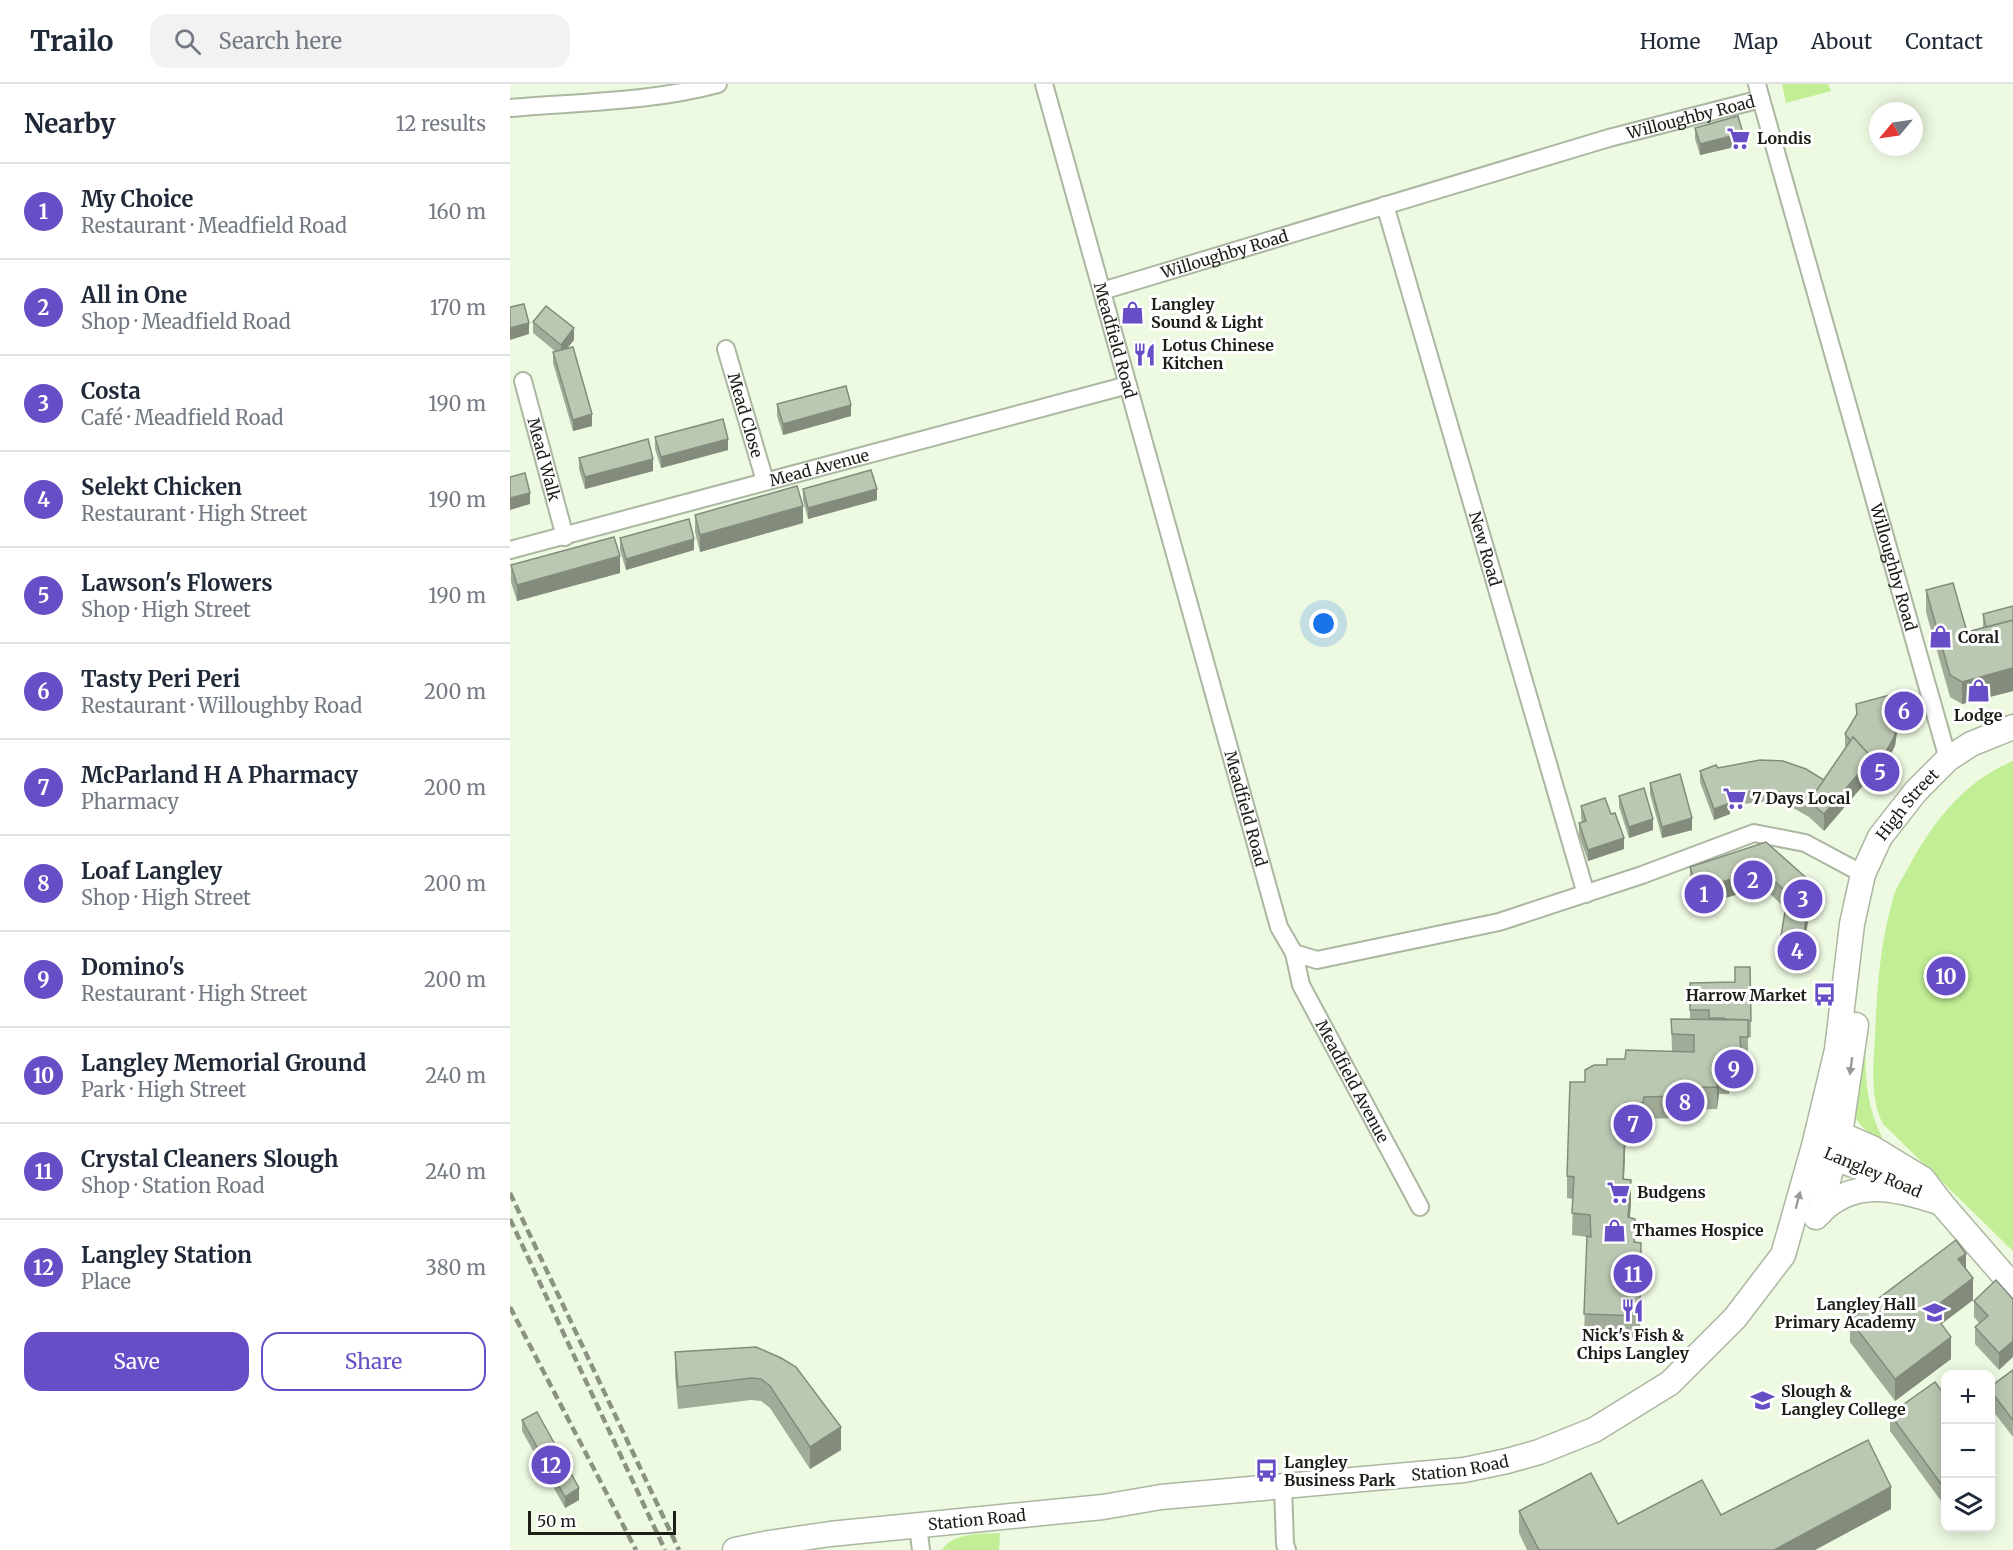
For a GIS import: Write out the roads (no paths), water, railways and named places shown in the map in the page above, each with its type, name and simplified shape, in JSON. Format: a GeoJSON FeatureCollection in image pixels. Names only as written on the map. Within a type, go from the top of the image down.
{"type":"FeatureCollection","features":[{"type":"Feature","properties":{"kind":"main road","name":"High Street"},"geometry":{"type":"LineString","coordinates":[[1824,1152],[1852,924],[1863,874],[1880,837],[1916,791],[1948,759],[1971,744],[2013,727]]}},
{"type":"Feature","properties":{"kind":"main road","name":"High Street"},"geometry":{"type":"LineString","coordinates":[[1824,1152],[1840,1134],[1856,1026],[1852,924]]}},
{"type":"Feature","properties":{"kind":"main road","name":"Langley Road"},"geometry":{"type":"LineString","coordinates":[[1840,1134],[1872,1148],[1923,1179],[2013,1286]]}},
{"type":"Feature","properties":{"kind":"main road","name":"Langley Road"},"geometry":{"type":"LineString","coordinates":[[1824,1152],[1917,1187],[1941,1203]]}},
{"type":"Feature","properties":{"kind":"main road"},"geometry":{"type":"LineString","coordinates":[[1820,1213],[1824,1152]]}},
{"type":"Feature","properties":{"kind":"main road","name":"Station Road"},"geometry":{"type":"LineString","coordinates":[[735,1550],[820,1535],[1102,1507],[1161,1497],[1464,1470],[1539,1452],[1594,1430],[1670,1383],[1735,1318],[1783,1255],[1824,1152]]}},
{"type":"Feature","properties":{"kind":"main road"},"geometry":{"type":"LineString","coordinates":[[1783,1255],[1820,1213],[1854,1191],[1887,1189],[1908,1192],[1941,1203]]}},
{"type":"Feature","properties":{"kind":"street"},"geometry":{"type":"LineString","coordinates":[[510,108],[647,97],[693,91],[718,84]]}},
{"type":"Feature","properties":{"kind":"street","name":"Meadfield Road"},"geometry":{"type":"LineString","coordinates":[[1044,84],[1279,927],[1294,953]]}},
{"type":"Feature","properties":{"kind":"street","name":"Willoughby Road"},"geometry":{"type":"LineString","coordinates":[[1102,291],[1759,92],[1948,759]]}},
{"type":"Feature","properties":{"kind":"street","name":"New Road"},"geometry":{"type":"LineString","coordinates":[[1385,205],[1586,894]]}},
{"type":"Feature","properties":{"kind":"street","name":"Mead Close"},"geometry":{"type":"LineString","coordinates":[[726,350],[765,481]]}},
{"type":"Feature","properties":{"kind":"street","name":"Mead Walk"},"geometry":{"type":"LineString","coordinates":[[523,381],[565,537]]}},
{"type":"Feature","properties":{"kind":"street","name":"Mead Avenue"},"geometry":{"type":"LineString","coordinates":[[510,550],[1128,385]]}},
{"type":"Feature","properties":{"kind":"street"},"geometry":{"type":"LineString","coordinates":[[1294,953],[1317,960],[1499,921],[1586,894],[1754,833],[1805,843],[1863,874]]}},
{"type":"Feature","properties":{"kind":"street","name":"Meadfield Avenue"},"geometry":{"type":"LineString","coordinates":[[1294,953],[1301,985],[1420,1208]]}},
{"type":"Feature","properties":{"kind":"street"},"geometry":{"type":"LineString","coordinates":[[1283,1487],[1287,1550]]}},
{"type":"Feature","properties":{"kind":"street"},"geometry":{"type":"LineString","coordinates":[[918,1526],[921,1550]]}},
{"type":"Feature","properties":{"kind":"railway"},"geometry":{"type":"LineString","coordinates":[[510,1193],[679,1550]]}},
{"type":"Feature","properties":{"kind":"railway"},"geometry":{"type":"LineString","coordinates":[[510,1219],[665,1550]]}},
{"type":"Feature","properties":{"kind":"railway"},"geometry":{"type":"LineString","coordinates":[[510,1307],[636,1550]]}},
{"type":"Feature","properties":{"kind":"place","name":"Londis"},"geometry":{"type":"Point","coordinates":[1739,138]}},
{"type":"Feature","properties":{"kind":"place","name":"Langley Sound & Light"},"geometry":{"type":"Point","coordinates":[1133,313]}},
{"type":"Feature","properties":{"kind":"place","name":"Lotus Chinese Kitchen"},"geometry":{"type":"Point","coordinates":[1144,354]}},
{"type":"Feature","properties":{"kind":"place","name":"Coral"},"geometry":{"type":"Point","coordinates":[1940,637]}},
{"type":"Feature","properties":{"kind":"place","name":"Lodge"},"geometry":{"type":"Point","coordinates":[1978,690]}},
{"type":"Feature","properties":{"kind":"place","name":"Tasty Peri Peri"},"geometry":{"type":"Point","coordinates":[1904,711]}},
{"type":"Feature","properties":{"kind":"place","name":"Lawson's Flowers"},"geometry":{"type":"Point","coordinates":[1880,772]}},
{"type":"Feature","properties":{"kind":"place","name":"7 Days Local"},"geometry":{"type":"Point","coordinates":[1734,798]}},
{"type":"Feature","properties":{"kind":"place","name":"All in One"},"geometry":{"type":"Point","coordinates":[1753,880]}},
{"type":"Feature","properties":{"kind":"place","name":"My Choice"},"geometry":{"type":"Point","coordinates":[1704,894]}},
{"type":"Feature","properties":{"kind":"place","name":"Costa"},"geometry":{"type":"Point","coordinates":[1803,899]}},
{"type":"Feature","properties":{"kind":"place","name":"Selekt Chicken"},"geometry":{"type":"Point","coordinates":[1797,951]}},
{"type":"Feature","properties":{"kind":"place","name":"Langley Memorial Ground"},"geometry":{"type":"Point","coordinates":[1946,976]}},
{"type":"Feature","properties":{"kind":"place","name":"Harrow Market"},"geometry":{"type":"Point","coordinates":[1825,995]}},
{"type":"Feature","properties":{"kind":"place","name":"Domino's"},"geometry":{"type":"Point","coordinates":[1734,1069]}},
{"type":"Feature","properties":{"kind":"place","name":"Loaf Langley"},"geometry":{"type":"Point","coordinates":[1685,1102]}},
{"type":"Feature","properties":{"kind":"place","name":"McParland H A Pharmacy"},"geometry":{"type":"Point","coordinates":[1633,1124]}},
{"type":"Feature","properties":{"kind":"place","name":"Budgens"},"geometry":{"type":"Point","coordinates":[1619,1192]}},
{"type":"Feature","properties":{"kind":"place","name":"Thames Hospice"},"geometry":{"type":"Point","coordinates":[1615,1230]}},
{"type":"Feature","properties":{"kind":"place","name":"Crystal Cleaners Slough"},"geometry":{"type":"Point","coordinates":[1633,1274]}},
{"type":"Feature","properties":{"kind":"place","name":"Nick's Fish & Chips Langley"},"geometry":{"type":"Point","coordinates":[1633,1310]}},
{"type":"Feature","properties":{"kind":"place","name":"Langley Hall Primary Academy"},"geometry":{"type":"Point","coordinates":[1934,1313]}},
{"type":"Feature","properties":{"kind":"place","name":"Slough & Langley College"},"geometry":{"type":"Point","coordinates":[1763,1400]}},
{"type":"Feature","properties":{"kind":"place","name":"Langley Station"},"geometry":{"type":"Point","coordinates":[551,1465]}},
{"type":"Feature","properties":{"kind":"place","name":"Langley Business Park"},"geometry":{"type":"Point","coordinates":[1266,1471]}}]}
